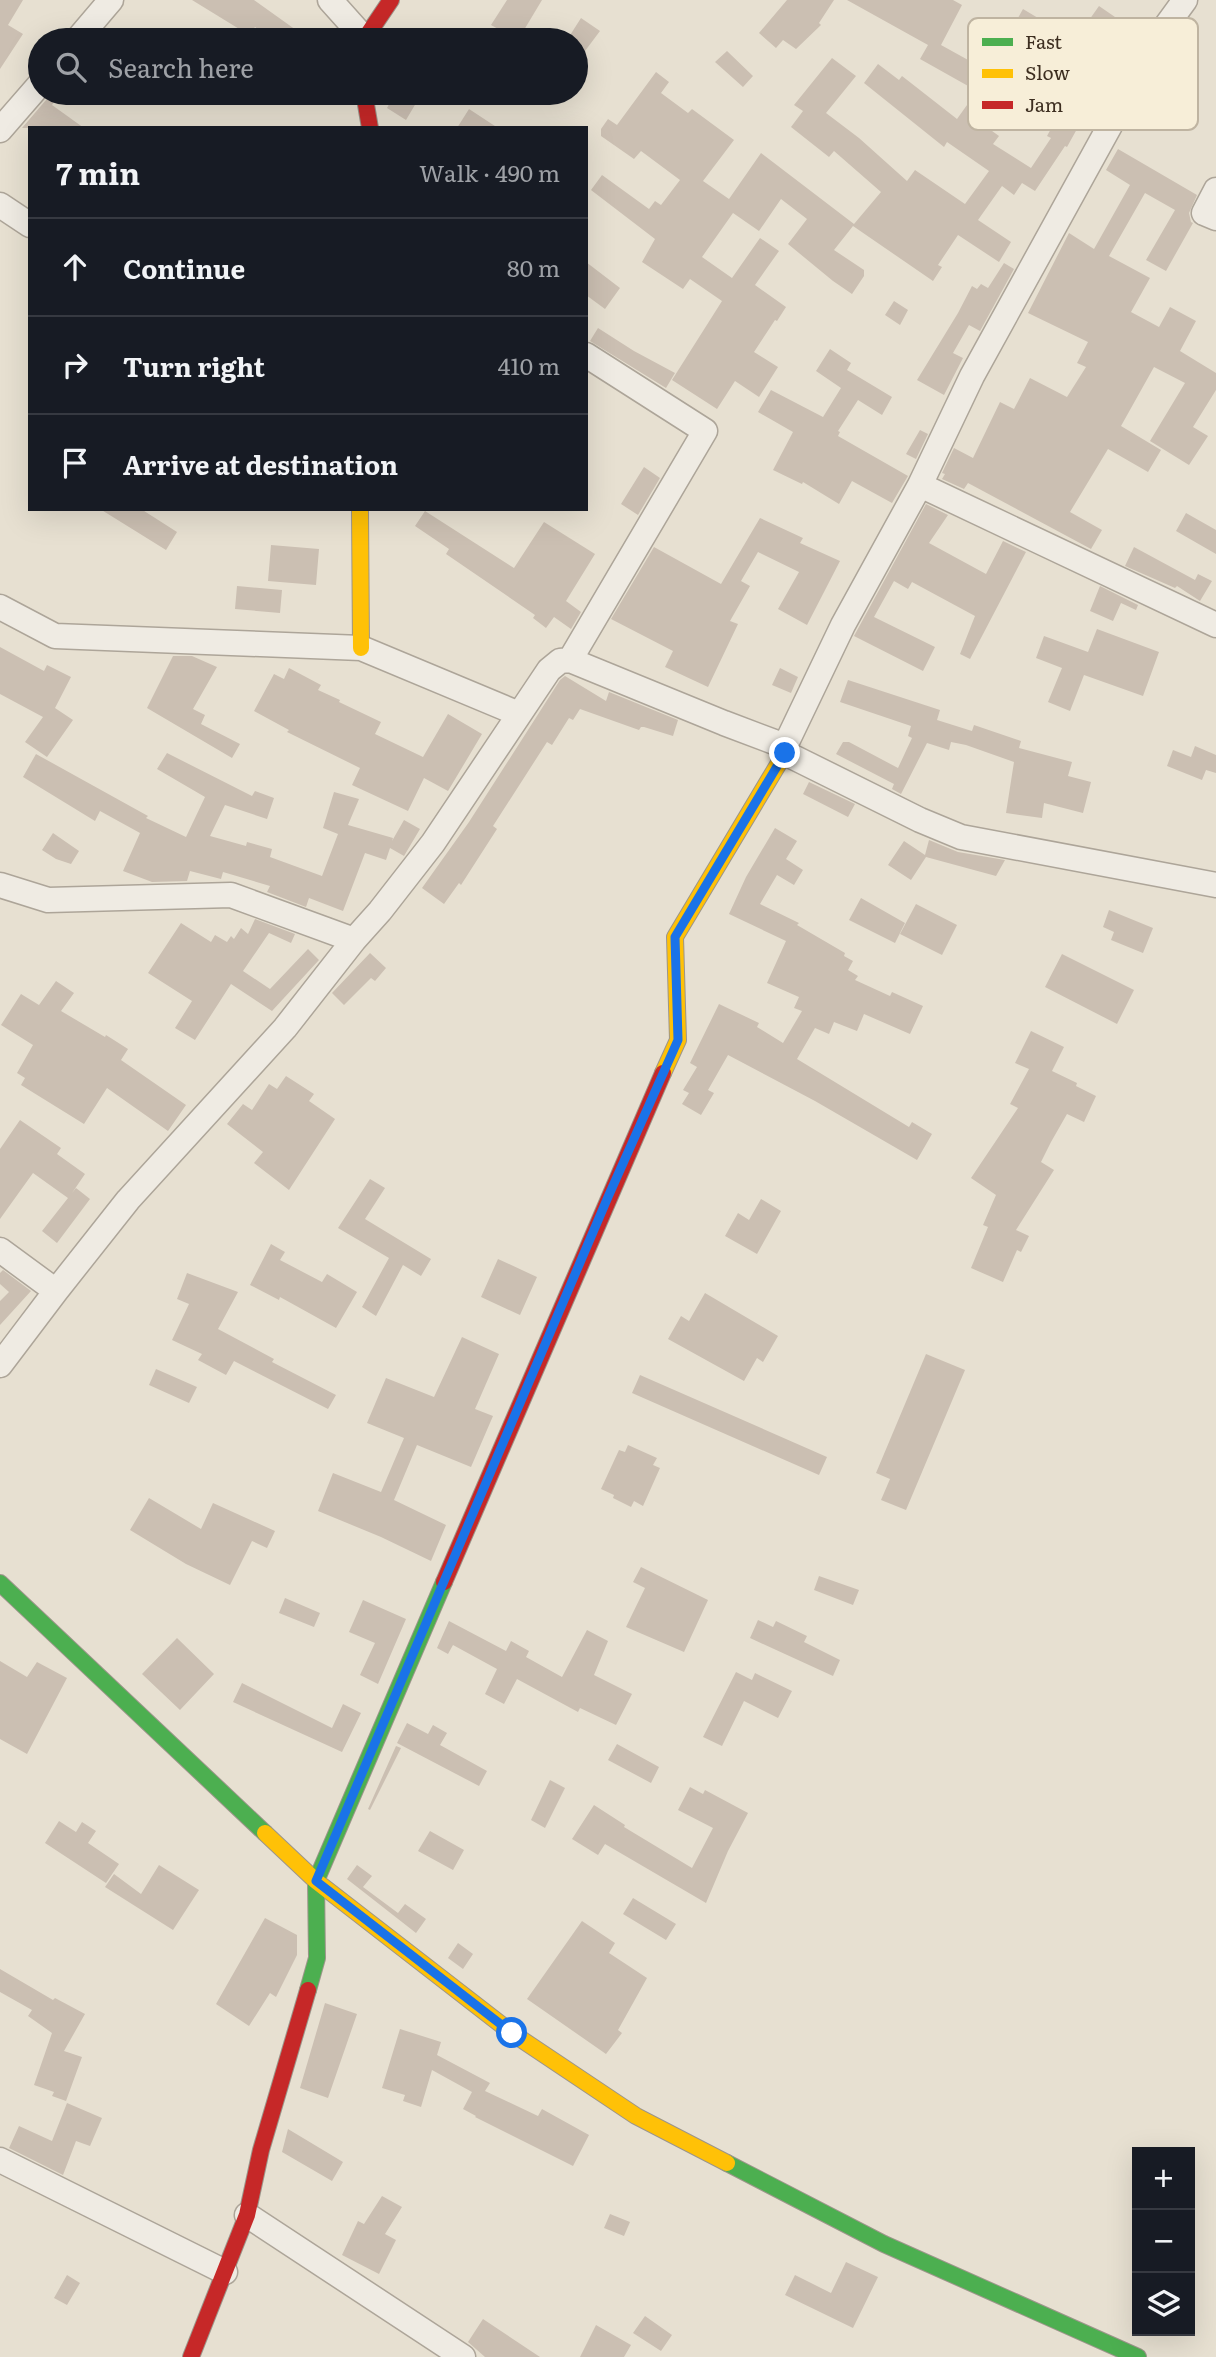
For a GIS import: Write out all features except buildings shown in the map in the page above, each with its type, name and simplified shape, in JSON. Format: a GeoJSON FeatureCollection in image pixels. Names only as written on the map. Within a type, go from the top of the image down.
{"type":"FeatureCollection","features":[{"type":"Feature","properties":{"kind":"street"},"geometry":{"type":"LineString","coordinates":[[87,28],[111,0]]}},
{"type":"Feature","properties":{"kind":"street"},"geometry":{"type":"LineString","coordinates":[[330,0],[354,28]]}},
{"type":"Feature","properties":{"kind":"street"},"geometry":{"type":"LineString","coordinates":[[372,28],[391,0]]}},
{"type":"Feature","properties":{"kind":"street"},"geometry":{"type":"LineString","coordinates":[[1172,18],[1185,0]]}},
{"type":"Feature","properties":{"kind":"street"},"geometry":{"type":"LineString","coordinates":[[0,130],[28,98]]}},
{"type":"Feature","properties":{"kind":"street"},"geometry":{"type":"LineString","coordinates":[[366,105],[370,126]]}},
{"type":"Feature","properties":{"kind":"street"},"geometry":{"type":"LineString","coordinates":[[191,2357],[247,2215],[261,2150],[317,1958],[316,1881],[608,1197],[678,1040],[675,937],[785,749],[843,625],[920,485],[972,376],[1106,130]]}},
{"type":"Feature","properties":{"kind":"street"},"geometry":{"type":"LineString","coordinates":[[1216,190],[1204,213],[1216,218]]}},
{"type":"Feature","properties":{"kind":"street"},"geometry":{"type":"LineString","coordinates":[[0,205],[28,224]]}},
{"type":"Feature","properties":{"kind":"street"},"geometry":{"type":"LineString","coordinates":[[570,660],[705,431],[588,356]]}},
{"type":"Feature","properties":{"kind":"street"},"geometry":{"type":"LineString","coordinates":[[920,485],[1216,625]]}},
{"type":"Feature","properties":{"kind":"street"},"geometry":{"type":"LineString","coordinates":[[360,511],[361,648]]}},
{"type":"Feature","properties":{"kind":"street"},"geometry":{"type":"LineString","coordinates":[[0,607],[54,636],[361,648],[519,714]]}},
{"type":"Feature","properties":{"kind":"street"},"geometry":{"type":"LineString","coordinates":[[0,1365],[128,1200],[285,1028],[380,911],[433,843],[519,714],[550,670],[560,661],[570,660],[785,749],[920,820],[961,837],[1216,886]]}},
{"type":"Feature","properties":{"kind":"street"},"geometry":{"type":"LineString","coordinates":[[0,885],[48,900],[230,895],[354,940]]}},
{"type":"Feature","properties":{"kind":"street"},"geometry":{"type":"LineString","coordinates":[[0,1250],[55,1291]]}},
{"type":"Feature","properties":{"kind":"street"},"geometry":{"type":"LineString","coordinates":[[0,1583],[316,1881],[512,2033],[636,2116],[884,2244],[1138,2357]]}},
{"type":"Feature","properties":{"kind":"street"},"geometry":{"type":"LineString","coordinates":[[0,2160],[225,2272]]}},
{"type":"Feature","properties":{"kind":"street"},"geometry":{"type":"LineString","coordinates":[[247,2215],[463,2357]]}},
{"type":"Feature","properties":{"kind":"traffic: fast"},"geometry":{"type":"LineString","coordinates":[[308,1990],[317,1958],[316,1881],[444,1582]]}},
{"type":"Feature","properties":{"kind":"traffic: fast"},"geometry":{"type":"LineString","coordinates":[[0,1583],[265,1833]]}},
{"type":"Feature","properties":{"kind":"traffic: fast"},"geometry":{"type":"LineString","coordinates":[[727,2163],[884,2244],[1138,2357]]}},
{"type":"Feature","properties":{"kind":"traffic: slow"},"geometry":{"type":"LineString","coordinates":[[360,511],[361,648]]}},
{"type":"Feature","properties":{"kind":"traffic: slow"},"geometry":{"type":"LineString","coordinates":[[663,1073],[678,1040],[675,937],[785,753]]}},
{"type":"Feature","properties":{"kind":"traffic: slow"},"geometry":{"type":"LineString","coordinates":[[265,1833],[316,1881],[512,2033],[636,2116],[727,2163]]}},
{"type":"Feature","properties":{"kind":"traffic: jam"},"geometry":{"type":"LineString","coordinates":[[372,28],[391,0]]}},
{"type":"Feature","properties":{"kind":"traffic: jam"},"geometry":{"type":"LineString","coordinates":[[366,105],[370,126]]}},
{"type":"Feature","properties":{"kind":"traffic: jam"},"geometry":{"type":"LineString","coordinates":[[444,1582],[663,1073]]}},
{"type":"Feature","properties":{"kind":"traffic: jam"},"geometry":{"type":"LineString","coordinates":[[191,2357],[247,2215],[261,2150],[308,1990]]}},
{"type":"Feature","properties":{"kind":"route"},"geometry":{"type":"LineString","coordinates":[[512,2033],[316,1881],[608,1197],[678,1040],[675,937],[785,753]]}}]}
